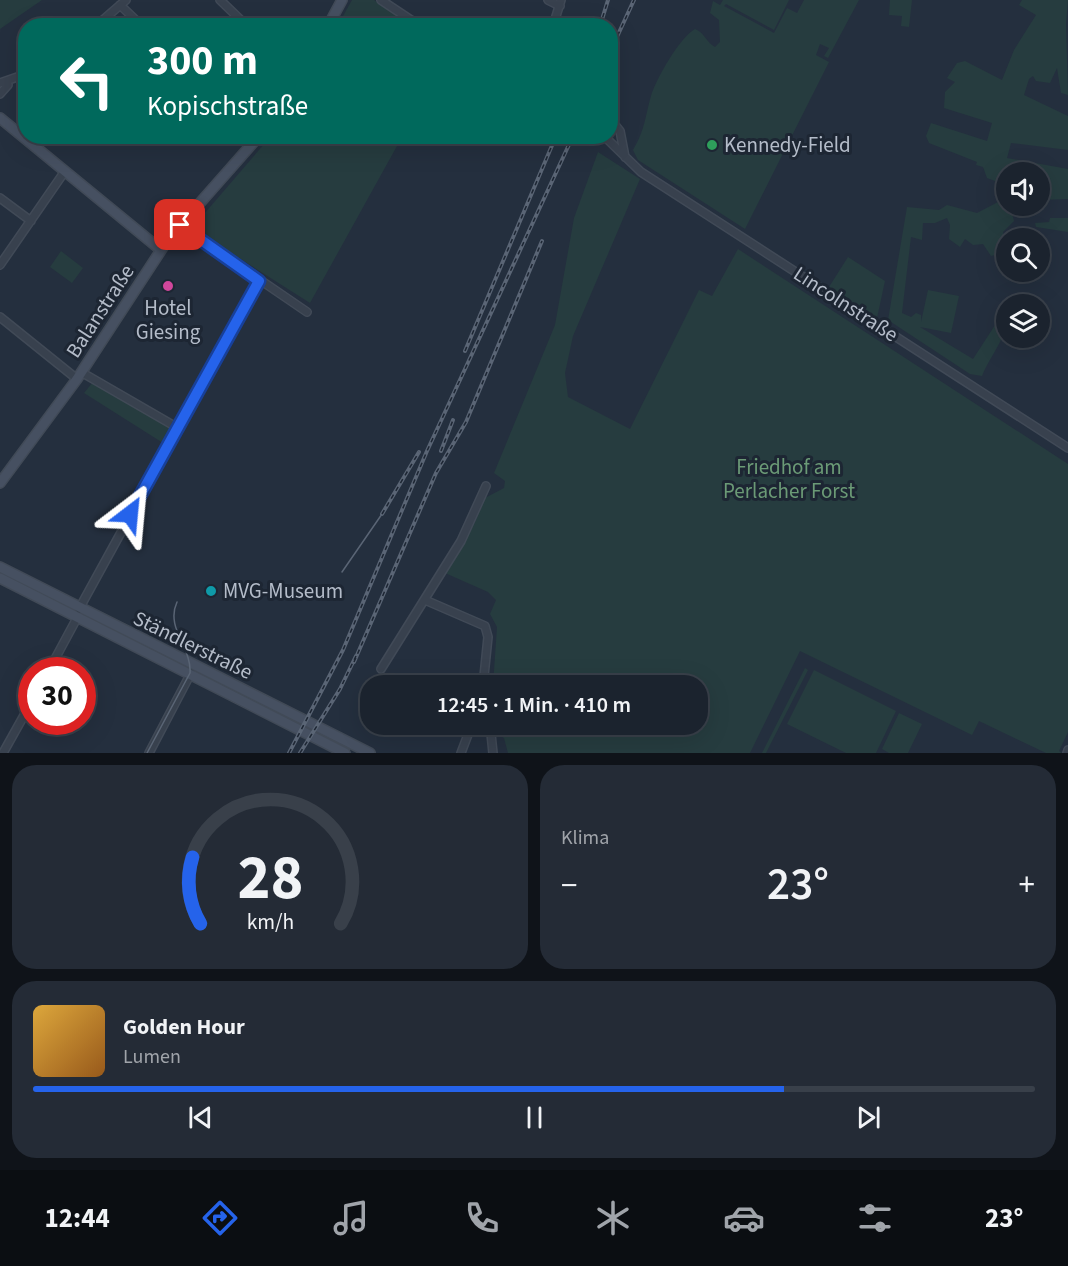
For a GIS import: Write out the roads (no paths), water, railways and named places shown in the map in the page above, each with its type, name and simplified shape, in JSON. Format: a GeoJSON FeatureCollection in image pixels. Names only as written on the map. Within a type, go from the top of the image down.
{"type":"FeatureCollection","features":[{"type":"Feature","properties":{"kind":"main road"},"geometry":{"type":"LineString","coordinates":[[332,18],[342,0]]}},
{"type":"Feature","properties":{"kind":"main road"},"geometry":{"type":"LineString","coordinates":[[0,118],[18,133]]}},
{"type":"Feature","properties":{"kind":"main road"},"geometry":{"type":"LineString","coordinates":[[32,144],[161,250]]}},
{"type":"Feature","properties":{"kind":"main road","name":"Balanstraße"},"geometry":{"type":"LineString","coordinates":[[0,483],[79,375],[161,250],[180,225],[252,144]]}},
{"type":"Feature","properties":{"kind":"main road","name":"Ständlerstraße"},"geometry":{"type":"LineString","coordinates":[[0,567],[78,613]]}},
{"type":"Feature","properties":{"kind":"main road","name":"Ständlerstraße"},"geometry":{"type":"LineString","coordinates":[[0,578],[370,753]]}},
{"type":"Feature","properties":{"kind":"main road","name":"Ständlerstraße"},"geometry":{"type":"LineString","coordinates":[[191,669],[345,753]]}},
{"type":"Feature","properties":{"kind":"street"},"geometry":{"type":"LineString","coordinates":[[221,0],[239,18]]}},
{"type":"Feature","properties":{"kind":"street"},"geometry":{"type":"LineString","coordinates":[[381,0],[408,18]]}},
{"type":"Feature","properties":{"kind":"street"},"geometry":{"type":"LineString","coordinates":[[548,0],[561,3],[556,18]]}},
{"type":"Feature","properties":{"kind":"street"},"geometry":{"type":"LineString","coordinates":[[105,18],[123,3],[135,18]]}},
{"type":"Feature","properties":{"kind":"street"},"geometry":{"type":"LineString","coordinates":[[3,82],[18,77]]}},
{"type":"Feature","properties":{"kind":"street"},"geometry":{"type":"LineString","coordinates":[[0,94],[8,85],[3,82]]}},
{"type":"Feature","properties":{"kind":"street"},"geometry":{"type":"LineString","coordinates":[[618,128],[625,157]]}},
{"type":"Feature","properties":{"kind":"street","name":"Lincolnstraße"},"geometry":{"type":"LineString","coordinates":[[612,144],[641,172],[1067,445]]}},
{"type":"Feature","properties":{"kind":"street"},"geometry":{"type":"LineString","coordinates":[[0,265],[65,171]]}},
{"type":"Feature","properties":{"kind":"street"},"geometry":{"type":"LineString","coordinates":[[0,198],[31,221]]}},
{"type":"Feature","properties":{"kind":"street"},"geometry":{"type":"LineString","coordinates":[[180,225],[307,312]]}},
{"type":"Feature","properties":{"kind":"street"},"geometry":{"type":"LineString","coordinates":[[56,657],[259,281]]}},
{"type":"Feature","properties":{"kind":"street"},"geometry":{"type":"LineString","coordinates":[[0,317],[79,375],[178,428]]}},
{"type":"Feature","properties":{"kind":"street"},"geometry":{"type":"LineString","coordinates":[[381,669],[471,522],[486,486]]}},
{"type":"Feature","properties":{"kind":"street"},"geometry":{"type":"LineString","coordinates":[[425,600],[485,626],[488,637],[485,675]]}},
{"type":"Feature","properties":{"kind":"street"},"geometry":{"type":"LineString","coordinates":[[149,753],[191,669]]}},
{"type":"Feature","properties":{"kind":"street"},"geometry":{"type":"LineString","coordinates":[[3,753],[18,726]]}},
{"type":"Feature","properties":{"kind":"street"},"geometry":{"type":"LineString","coordinates":[[461,753],[468,735]]}},
{"type":"Feature","properties":{"kind":"street"},"geometry":{"type":"LineString","coordinates":[[491,735],[493,753]]}},
{"type":"Feature","properties":{"kind":"tram line"},"geometry":{"type":"LineString","coordinates":[[342,572],[382,514]]}},
{"type":"Feature","properties":{"kind":"tram line"},"geometry":{"type":"LineString","coordinates":[[147,753],[190,673],[190,664],[174,621],[177,602]]}},
{"type":"Feature","properties":{"kind":"railway"},"geometry":{"type":"LineString","coordinates":[[602,18],[608,0]]}},
{"type":"Feature","properties":{"kind":"railway"},"geometry":{"type":"LineString","coordinates":[[618,35],[634,0]]}},
{"type":"Feature","properties":{"kind":"railway"},"geometry":{"type":"LineString","coordinates":[[465,351],[553,144]]}},
{"type":"Feature","properties":{"kind":"railway"},"geometry":{"type":"LineString","coordinates":[[289,753],[343,650],[427,451],[569,144]]}},
{"type":"Feature","properties":{"kind":"railway"},"geometry":{"type":"LineString","coordinates":[[354,662],[436,473],[466,422],[542,241]]}},
{"type":"Feature","properties":{"kind":"railway"},"geometry":{"type":"LineString","coordinates":[[441,451],[453,420]]}},
{"type":"Feature","properties":{"kind":"railway"},"geometry":{"type":"LineString","coordinates":[[382,514],[419,452]]}},
{"type":"Feature","properties":{"kind":"railway"},"geometry":{"type":"LineString","coordinates":[[300,753],[340,689],[356,656]]}},
{"type":"Feature","properties":{"kind":"place","name":"Kennedy-Field"},"geometry":{"type":"Point","coordinates":[712,145]}},
{"type":"Feature","properties":{"kind":"place","name":"Hotel Giesing"},"geometry":{"type":"Point","coordinates":[168,286]}},
{"type":"Feature","properties":{"kind":"place","name":"MVG-Museum"},"geometry":{"type":"Point","coordinates":[211,591]}},
{"type":"Feature","properties":{"kind":"park label","name":"Friedhof am Perlacher Forst"},"geometry":{"type":"Point","coordinates":[789,479]}}]}
